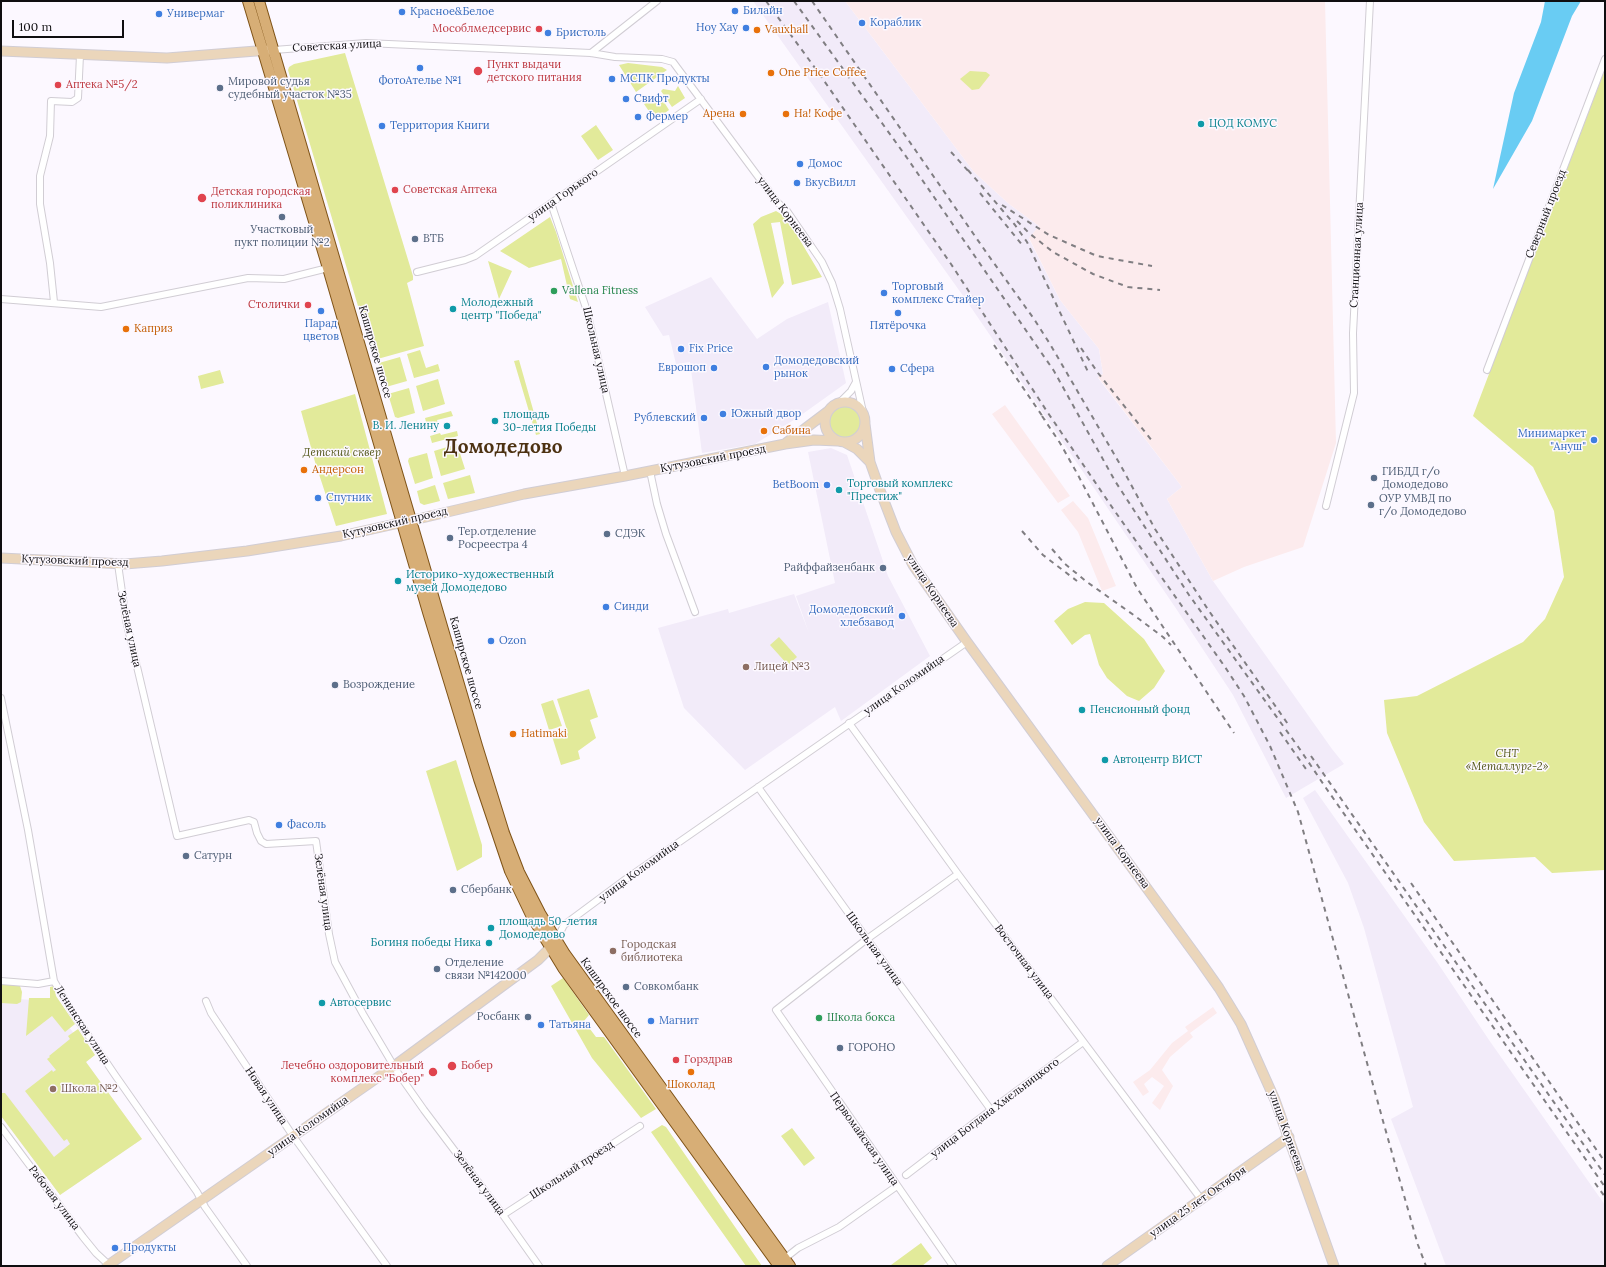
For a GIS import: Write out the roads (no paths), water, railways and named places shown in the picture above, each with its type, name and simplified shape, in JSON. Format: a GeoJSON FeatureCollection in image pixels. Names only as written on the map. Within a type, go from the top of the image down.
{"type":"FeatureCollection","features":[{"type":"Feature","properties":{"kind":"main road","name":"Каширское шоссе"},"geometry":{"type":"LineString","coordinates":[[248,1],[328,268],[504,832],[524,882],[553,944],[784,1264]]}},
{"type":"Feature","properties":{"kind":"main road","name":"Каширское шоссе"},"geometry":{"type":"LineString","coordinates":[[259,1],[407,522]]}},
{"type":"Feature","properties":{"kind":"street"},"geometry":{"type":"LineString","coordinates":[[591,53],[657,1]]}},
{"type":"Feature","properties":{"kind":"street","name":"Станционная улица"},"geometry":{"type":"LineString","coordinates":[[1326,506],[1354,393],[1353,333],[1370,1]]}},
{"type":"Feature","properties":{"kind":"street","name":"Советская улица"},"geometry":{"type":"LineString","coordinates":[[1,51],[167,58],[366,43],[591,53],[616,57],[662,59],[673,62]]}},
{"type":"Feature","properties":{"kind":"street"},"geometry":{"type":"LineString","coordinates":[[54,302],[50,262],[40,204],[40,176],[50,136],[51,102],[72,102],[78,98],[80,55]]}},
{"type":"Feature","properties":{"kind":"street","name":"Северный проезд"},"geometry":{"type":"LineString","coordinates":[[1487,370],[1605,58]]}},
{"type":"Feature","properties":{"kind":"street","name":"улица Корнеева"},"geometry":{"type":"LineString","coordinates":[[673,62],[702,99],[777,202],[784,208],[820,259],[827,272],[840,309],[863,412]]}},
{"type":"Feature","properties":{"kind":"street","name":"улица Горького"},"geometry":{"type":"LineString","coordinates":[[417,272],[475,256],[702,99]]}},
{"type":"Feature","properties":{"kind":"street","name":"Школьная улица"},"geometry":{"type":"LineString","coordinates":[[551,203],[587,311],[625,476]]}},
{"type":"Feature","properties":{"kind":"street"},"geometry":{"type":"LineString","coordinates":[[1,299],[54,302],[101,307],[248,278],[284,278],[328,268]]}},
{"type":"Feature","properties":{"kind":"street"},"geometry":{"type":"LineString","coordinates":[[785,444],[812,425],[835,404],[840,402],[854,388],[856,382]]}},
{"type":"Feature","properties":{"kind":"street"},"geometry":{"type":"LineString","coordinates":[[840,402],[852,402],[863,412],[866,424],[870,462]]}},
{"type":"Feature","properties":{"kind":"street"},"geometry":{"type":"LineString","coordinates":[[827,412],[825,417],[828,434],[857,449],[870,462]]}},
{"type":"Feature","properties":{"kind":"street"},"geometry":{"type":"LineString","coordinates":[[841,441],[852,441],[857,438],[861,434],[866,424]]}},
{"type":"Feature","properties":{"kind":"street","name":"Кутузовский проезд"},"geometry":{"type":"LineString","coordinates":[[1,558],[118,564],[162,561],[247,551],[338,536],[407,522],[524,494],[625,476],[785,444],[814,440],[841,441]]}},
{"type":"Feature","properties":{"kind":"street","name":"улица Корнеева"},"geometry":{"type":"LineString","coordinates":[[870,462],[889,516],[903,548],[920,576],[1220,988],[1241,1024],[1270,1088],[1289,1137],[1334,1266]]}},
{"type":"Feature","properties":{"kind":"street"},"geometry":{"type":"LineString","coordinates":[[650,471],[657,504],[666,534],[695,612]]}},
{"type":"Feature","properties":{"kind":"street","name":"Зелёная улица"},"geometry":{"type":"LineString","coordinates":[[118,564],[126,620],[176,836],[249,820],[254,822],[261,842],[266,844],[316,841],[329,934],[335,962],[363,1014],[394,1066],[424,1110],[503,1215],[539,1266]]}},
{"type":"Feature","properties":{"kind":"street","name":"улица Коломийца"},"geometry":{"type":"LineString","coordinates":[[108,1266],[394,1066],[538,960],[553,944],[564,925],[626,879],[967,642]]}},
{"type":"Feature","properties":{"kind":"street","name":"Ленинская улица"},"geometry":{"type":"LineString","coordinates":[[1,698],[28,830],[54,981],[90,1038],[247,1266]]}},
{"type":"Feature","properties":{"kind":"street","name":"Восточная улица"},"geometry":{"type":"LineString","coordinates":[[849,723],[958,874],[1201,1199]]}},
{"type":"Feature","properties":{"kind":"street","name":"Школьная улица"},"geometry":{"type":"LineString","coordinates":[[758,787],[866,939],[991,1110]]}},
{"type":"Feature","properties":{"kind":"street"},"geometry":{"type":"LineString","coordinates":[[866,939],[958,874]]}},
{"type":"Feature","properties":{"kind":"street","name":"Первомайская улица"},"geometry":{"type":"LineString","coordinates":[[866,939],[776,1010],[953,1266]]}},
{"type":"Feature","properties":{"kind":"street"},"geometry":{"type":"LineString","coordinates":[[1,981],[42,984],[54,981]]}},
{"type":"Feature","properties":{"kind":"street","name":"Новая улица"},"geometry":{"type":"LineString","coordinates":[[206,1000],[211,1013],[293,1136],[387,1266]]}},
{"type":"Feature","properties":{"kind":"street","name":"улица Богдана Хмельницкого"},"geometry":{"type":"LineString","coordinates":[[906,1175],[1083,1042]]}},
{"type":"Feature","properties":{"kind":"street","name":"Школьный проезд"},"geometry":{"type":"LineString","coordinates":[[503,1215],[640,1126]]}},
{"type":"Feature","properties":{"kind":"street","name":"Рабочая улица"},"geometry":{"type":"LineString","coordinates":[[1,1127],[87,1242],[108,1266]]}},
{"type":"Feature","properties":{"kind":"street","name":"улица 25 лет Октября"},"geometry":{"type":"LineString","coordinates":[[1106,1266],[1289,1137]]}},
{"type":"Feature","properties":{"kind":"street"},"geometry":{"type":"LineString","coordinates":[[784,1264],[798,1248],[839,1227],[897,1186]]}},
{"type":"Feature","properties":{"kind":"water"},"geometry":{"type":"Polygon","coordinates":[[[1545,1],[1581,1],[1572,16],[1532,121],[1493,189],[1514,93],[1541,22],[1545,1]]]}},
{"type":"Feature","properties":{"kind":"railway"},"geometry":{"type":"LineString","coordinates":[[766,1],[818,72],[951,264],[1048,413],[1244,696],[1270,746],[1298,812],[1383,1121],[1418,1245],[1426,1266]]}},
{"type":"Feature","properties":{"kind":"railway"},"geometry":{"type":"LineString","coordinates":[[794,1],[905,155],[1054,371],[1115,481],[1189,595],[1299,748],[1605,1187]]}},
{"type":"Feature","properties":{"kind":"railway"},"geometry":{"type":"LineString","coordinates":[[812,1],[1034,319],[1121,466],[1155,529],[1209,611],[1290,727]]}},
{"type":"Feature","properties":{"kind":"railway"},"geometry":{"type":"LineString","coordinates":[[951,152],[971,174]]}},
{"type":"Feature","properties":{"kind":"railway"},"geometry":{"type":"LineString","coordinates":[[968,170],[1015,225],[1027,242],[1089,374]]}},
{"type":"Feature","properties":{"kind":"railway"},"geometry":{"type":"LineString","coordinates":[[980,193],[1023,246]]}},
{"type":"Feature","properties":{"kind":"railway"},"geometry":{"type":"LineString","coordinates":[[1002,205],[1049,235],[1097,256],[1152,266]]}},
{"type":"Feature","properties":{"kind":"railway"},"geometry":{"type":"LineString","coordinates":[[1017,221],[1029,233],[1053,252],[1093,274],[1128,287],[1160,290]]}},
{"type":"Feature","properties":{"kind":"railway"},"geometry":{"type":"LineString","coordinates":[[994,345],[1045,420]]}},
{"type":"Feature","properties":{"kind":"railway"},"geometry":{"type":"LineString","coordinates":[[1081,348],[1098,373],[1153,442]]}},
{"type":"Feature","properties":{"kind":"railway"},"geometry":{"type":"LineString","coordinates":[[1042,416],[1060,443],[1078,475],[1137,588],[1234,733]]}},
{"type":"Feature","properties":{"kind":"railway"},"geometry":{"type":"LineString","coordinates":[[1022,531],[1043,555],[1077,581]]}},
{"type":"Feature","properties":{"kind":"railway"},"geometry":{"type":"LineString","coordinates":[[1052,549],[1065,564],[1087,582],[1135,616],[1163,637],[1171,645]]}},
{"type":"Feature","properties":{"kind":"railway"},"geometry":{"type":"LineString","coordinates":[[1280,732],[1306,769]]}},
{"type":"Feature","properties":{"kind":"railway"},"geometry":{"type":"LineString","coordinates":[[1311,756],[1605,1175]]}},
{"type":"Feature","properties":{"kind":"railway"},"geometry":{"type":"LineString","coordinates":[[1411,883],[1605,1162]]}},
{"type":"Feature","properties":{"kind":"railway"},"geometry":{"type":"LineString","coordinates":[[1595,1183],[1605,1197]]}},
{"type":"Feature","properties":{"kind":"place","name":"Билайн"},"geometry":{"type":"Point","coordinates":[735,11]}},
{"type":"Feature","properties":{"kind":"place","name":"Красное&Белое"},"geometry":{"type":"Point","coordinates":[402,12]}},
{"type":"Feature","properties":{"kind":"place","name":"Универмаг"},"geometry":{"type":"Point","coordinates":[159,14]}},
{"type":"Feature","properties":{"kind":"place","name":"Кораблик"},"geometry":{"type":"Point","coordinates":[862,23]}},
{"type":"Feature","properties":{"kind":"place","name":"Ноу Хау"},"geometry":{"type":"Point","coordinates":[746,28]}},
{"type":"Feature","properties":{"kind":"place","name":"Мособлмедсервис"},"geometry":{"type":"Point","coordinates":[539,29]}},
{"type":"Feature","properties":{"kind":"place","name":"Vauxhall"},"geometry":{"type":"Point","coordinates":[757,30]}},
{"type":"Feature","properties":{"kind":"place","name":"Бристоль"},"geometry":{"type":"Point","coordinates":[548,33]}},
{"type":"Feature","properties":{"kind":"place","name":"ФотоАтелье №1"},"geometry":{"type":"Point","coordinates":[420,68]}},
{"type":"Feature","properties":{"kind":"place","name":"Пункт выдачи детского питания"},"geometry":{"type":"Point","coordinates":[478,71]}},
{"type":"Feature","properties":{"kind":"place","name":"One Price Coffee"},"geometry":{"type":"Point","coordinates":[771,73]}},
{"type":"Feature","properties":{"kind":"place","name":"МСПК Продукты"},"geometry":{"type":"Point","coordinates":[612,79]}},
{"type":"Feature","properties":{"kind":"place","name":"Аптека №5/2"},"geometry":{"type":"Point","coordinates":[58,85]}},
{"type":"Feature","properties":{"kind":"place","name":"Мировой судья судебный участок №35"},"geometry":{"type":"Point","coordinates":[220,88]}},
{"type":"Feature","properties":{"kind":"place","name":"Свифт"},"geometry":{"type":"Point","coordinates":[626,99]}},
{"type":"Feature","properties":{"kind":"place","name":"Арена"},"geometry":{"type":"Point","coordinates":[743,114]}},
{"type":"Feature","properties":{"kind":"place","name":"На! Кофе"},"geometry":{"type":"Point","coordinates":[786,114]}},
{"type":"Feature","properties":{"kind":"place","name":"Фермер"},"geometry":{"type":"Point","coordinates":[638,117]}},
{"type":"Feature","properties":{"kind":"place","name":"ЦОД КОМУС"},"geometry":{"type":"Point","coordinates":[1201,124]}},
{"type":"Feature","properties":{"kind":"place","name":"Территория Книги"},"geometry":{"type":"Point","coordinates":[382,126]}},
{"type":"Feature","properties":{"kind":"place","name":"Домос"},"geometry":{"type":"Point","coordinates":[800,164]}},
{"type":"Feature","properties":{"kind":"place","name":"ВкусВилл"},"geometry":{"type":"Point","coordinates":[797,183]}},
{"type":"Feature","properties":{"kind":"place","name":"Советская Аптека"},"geometry":{"type":"Point","coordinates":[395,190]}},
{"type":"Feature","properties":{"kind":"place","name":"Детская городская поликлиника"},"geometry":{"type":"Point","coordinates":[202,198]}},
{"type":"Feature","properties":{"kind":"place","name":"Участковый пукт полиции №2"},"geometry":{"type":"Point","coordinates":[282,217]}},
{"type":"Feature","properties":{"kind":"place","name":"ВТБ"},"geometry":{"type":"Point","coordinates":[415,239]}},
{"type":"Feature","properties":{"kind":"place","name":"Vallena Fitness"},"geometry":{"type":"Point","coordinates":[554,291]}},
{"type":"Feature","properties":{"kind":"place","name":"Торговый комплекс Стайер"},"geometry":{"type":"Point","coordinates":[884,293]}},
{"type":"Feature","properties":{"kind":"place","name":"Столички"},"geometry":{"type":"Point","coordinates":[308,305]}},
{"type":"Feature","properties":{"kind":"place","name":"Молодежный центр \"Победа\""},"geometry":{"type":"Point","coordinates":[453,309]}},
{"type":"Feature","properties":{"kind":"place","name":"Парад цветов"},"geometry":{"type":"Point","coordinates":[321,311]}},
{"type":"Feature","properties":{"kind":"place","name":"Пятёрочка"},"geometry":{"type":"Point","coordinates":[898,313]}},
{"type":"Feature","properties":{"kind":"place","name":"Каприз"},"geometry":{"type":"Point","coordinates":[126,329]}},
{"type":"Feature","properties":{"kind":"place","name":"Fix Price"},"geometry":{"type":"Point","coordinates":[681,349]}},
{"type":"Feature","properties":{"kind":"place","name":"Домодедовский рынок"},"geometry":{"type":"Point","coordinates":[766,367]}},
{"type":"Feature","properties":{"kind":"place","name":"Еврошоп"},"geometry":{"type":"Point","coordinates":[714,368]}},
{"type":"Feature","properties":{"kind":"place","name":"Сфера"},"geometry":{"type":"Point","coordinates":[892,369]}},
{"type":"Feature","properties":{"kind":"place","name":"Южный двор"},"geometry":{"type":"Point","coordinates":[723,414]}},
{"type":"Feature","properties":{"kind":"place","name":"Рублевский"},"geometry":{"type":"Point","coordinates":[704,418]}},
{"type":"Feature","properties":{"kind":"place","name":"площадь 30-летия Победы"},"geometry":{"type":"Point","coordinates":[495,421]}},
{"type":"Feature","properties":{"kind":"place","name":"В. И. Ленину"},"geometry":{"type":"Point","coordinates":[447,426]}},
{"type":"Feature","properties":{"kind":"place","name":"Сабина"},"geometry":{"type":"Point","coordinates":[764,431]}},
{"type":"Feature","properties":{"kind":"place","name":"Минимаркет \"Ануш\""},"geometry":{"type":"Point","coordinates":[1594,440]}},
{"type":"Feature","properties":{"kind":"place","name":"Андерсон"},"geometry":{"type":"Point","coordinates":[304,470]}},
{"type":"Feature","properties":{"kind":"place","name":"ГИБДД г/о Домодедово"},"geometry":{"type":"Point","coordinates":[1374,478]}},
{"type":"Feature","properties":{"kind":"place","name":"BetBoom"},"geometry":{"type":"Point","coordinates":[827,485]}},
{"type":"Feature","properties":{"kind":"place","name":"Торговый комплекс \"Престиж\""},"geometry":{"type":"Point","coordinates":[839,490]}},
{"type":"Feature","properties":{"kind":"place","name":"Спутник"},"geometry":{"type":"Point","coordinates":[318,498]}},
{"type":"Feature","properties":{"kind":"place","name":"ОУР УМВД по г/о Домодедово"},"geometry":{"type":"Point","coordinates":[1371,505]}},
{"type":"Feature","properties":{"kind":"place","name":"СДЭК"},"geometry":{"type":"Point","coordinates":[607,534]}},
{"type":"Feature","properties":{"kind":"place","name":"Тер.отделение Росреестра 4"},"geometry":{"type":"Point","coordinates":[450,538]}},
{"type":"Feature","properties":{"kind":"place","name":"Райффайзенбанк"},"geometry":{"type":"Point","coordinates":[883,568]}},
{"type":"Feature","properties":{"kind":"place","name":"Историко-художественный музей Домодедово"},"geometry":{"type":"Point","coordinates":[398,581]}},
{"type":"Feature","properties":{"kind":"place","name":"Синди"},"geometry":{"type":"Point","coordinates":[606,607]}},
{"type":"Feature","properties":{"kind":"place","name":"Домодедовский хлебзавод"},"geometry":{"type":"Point","coordinates":[902,616]}},
{"type":"Feature","properties":{"kind":"place","name":"Ozon"},"geometry":{"type":"Point","coordinates":[491,641]}},
{"type":"Feature","properties":{"kind":"place","name":"Лицей №3"},"geometry":{"type":"Point","coordinates":[746,667]}},
{"type":"Feature","properties":{"kind":"place","name":"Возрождение"},"geometry":{"type":"Point","coordinates":[335,685]}},
{"type":"Feature","properties":{"kind":"place","name":"Пенсионный фонд"},"geometry":{"type":"Point","coordinates":[1082,710]}},
{"type":"Feature","properties":{"kind":"place","name":"Hatimaki"},"geometry":{"type":"Point","coordinates":[513,734]}},
{"type":"Feature","properties":{"kind":"place","name":"Автоцентр ВИСТ"},"geometry":{"type":"Point","coordinates":[1105,760]}},
{"type":"Feature","properties":{"kind":"place","name":"Фасоль"},"geometry":{"type":"Point","coordinates":[279,825]}},
{"type":"Feature","properties":{"kind":"place","name":"Сатурн"},"geometry":{"type":"Point","coordinates":[186,856]}},
{"type":"Feature","properties":{"kind":"place","name":"Сбербанк"},"geometry":{"type":"Point","coordinates":[453,890]}},
{"type":"Feature","properties":{"kind":"place","name":"площадь 50-летия Домодедово"},"geometry":{"type":"Point","coordinates":[491,928]}},
{"type":"Feature","properties":{"kind":"place","name":"Богиня победы Ника"},"geometry":{"type":"Point","coordinates":[489,943]}},
{"type":"Feature","properties":{"kind":"place","name":"Городская библиотека"},"geometry":{"type":"Point","coordinates":[613,951]}},
{"type":"Feature","properties":{"kind":"place","name":"Отделение связи №142000"},"geometry":{"type":"Point","coordinates":[437,969]}},
{"type":"Feature","properties":{"kind":"place","name":"Совкомбанк"},"geometry":{"type":"Point","coordinates":[626,987]}},
{"type":"Feature","properties":{"kind":"place","name":"Автосервис"},"geometry":{"type":"Point","coordinates":[322,1003]}},
{"type":"Feature","properties":{"kind":"place","name":"Росбанк"},"geometry":{"type":"Point","coordinates":[528,1017]}},
{"type":"Feature","properties":{"kind":"place","name":"Школа бокса"},"geometry":{"type":"Point","coordinates":[819,1018]}},
{"type":"Feature","properties":{"kind":"place","name":"Магнит"},"geometry":{"type":"Point","coordinates":[651,1021]}},
{"type":"Feature","properties":{"kind":"place","name":"Татьяна"},"geometry":{"type":"Point","coordinates":[541,1025]}},
{"type":"Feature","properties":{"kind":"place","name":"ГОРОНО"},"geometry":{"type":"Point","coordinates":[840,1048]}},
{"type":"Feature","properties":{"kind":"place","name":"Горздрав"},"geometry":{"type":"Point","coordinates":[676,1060]}},
{"type":"Feature","properties":{"kind":"place","name":"Бобер"},"geometry":{"type":"Point","coordinates":[452,1066]}},
{"type":"Feature","properties":{"kind":"place","name":"Лечебно оздоровительный комплекс \"Бобер\""},"geometry":{"type":"Point","coordinates":[433,1072]}},
{"type":"Feature","properties":{"kind":"place","name":"Шоколад"},"geometry":{"type":"Point","coordinates":[691,1072]}},
{"type":"Feature","properties":{"kind":"place","name":"Школа №2"},"geometry":{"type":"Point","coordinates":[53,1089]}},
{"type":"Feature","properties":{"kind":"place","name":"Продукты"},"geometry":{"type":"Point","coordinates":[115,1248]}},
{"type":"Feature","properties":{"kind":"district","name":"Домодедово"},"geometry":{"type":"Point","coordinates":[503,448]}},
{"type":"Feature","properties":{"kind":"park label","name":"Детский сквер"},"geometry":{"type":"Point","coordinates":[342,453]}},
{"type":"Feature","properties":{"kind":"park label","name":"СНТ «Металлург-2»"},"geometry":{"type":"Point","coordinates":[1507,760]}}]}
